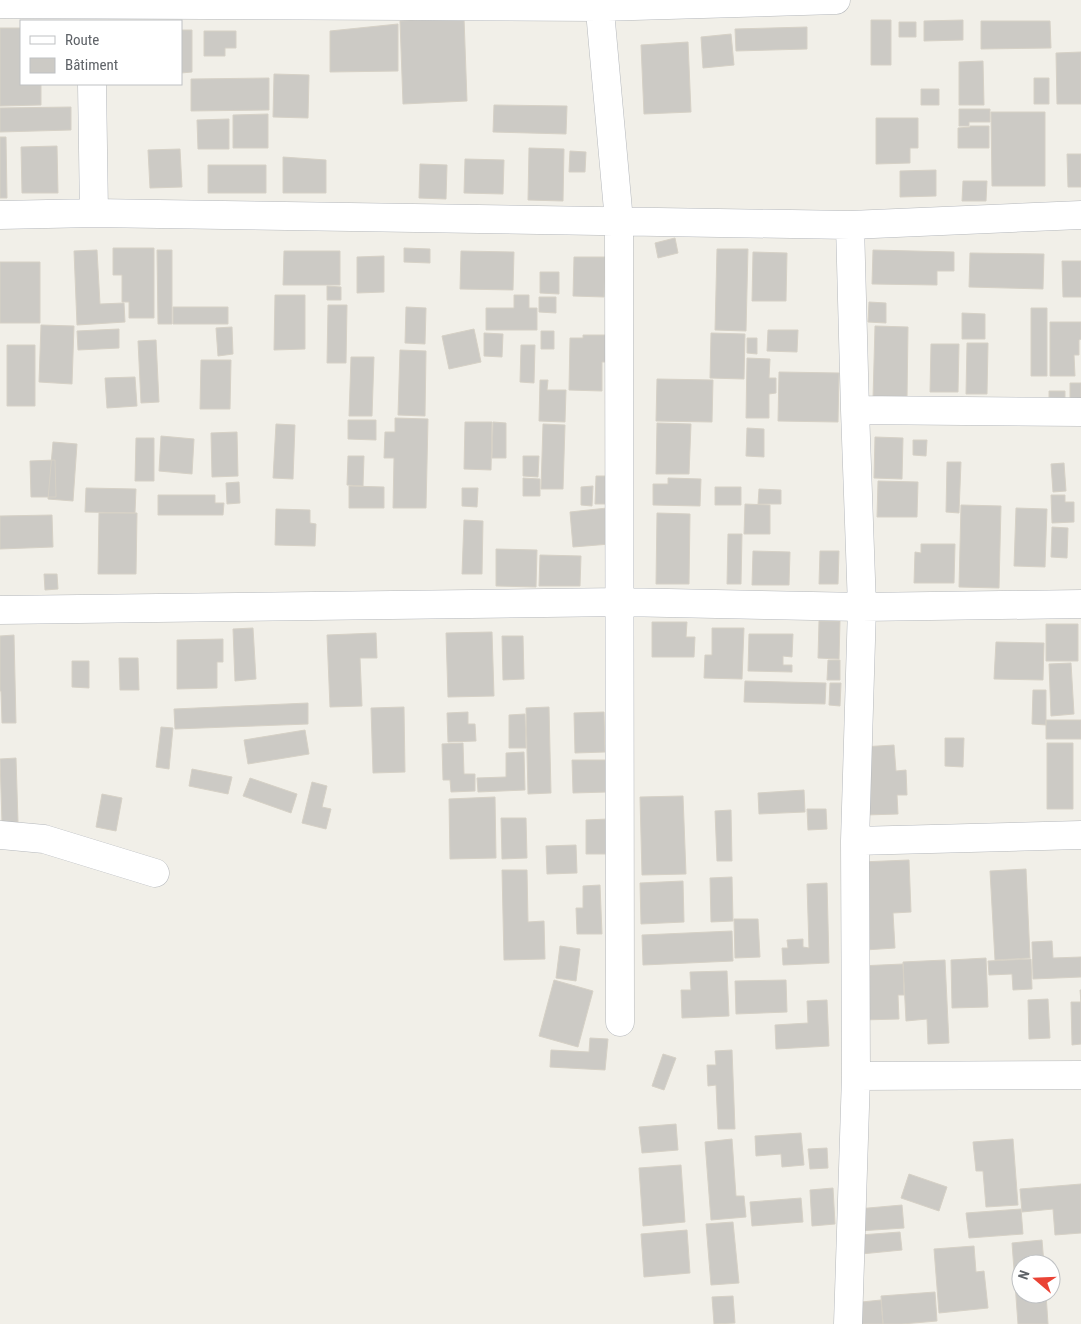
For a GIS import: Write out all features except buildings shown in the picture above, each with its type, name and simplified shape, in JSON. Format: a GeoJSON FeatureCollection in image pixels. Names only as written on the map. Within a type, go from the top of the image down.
{"type":"FeatureCollection","features":[{"type":"Feature","properties":{"kind":"street"},"geometry":{"type":"LineString","coordinates":[[0,4],[90,9],[836,0]]}},
{"type":"Feature","properties":{"kind":"street"},"geometry":{"type":"LineString","coordinates":[[599,4],[619,221],[620,1022]]}},
{"type":"Feature","properties":{"kind":"street"},"geometry":{"type":"LineString","coordinates":[[92,85],[94,213]]}},
{"type":"Feature","properties":{"kind":"street"},"geometry":{"type":"LineString","coordinates":[[0,215],[94,213],[850,225],[1081,215]]}},
{"type":"Feature","properties":{"kind":"street"},"geometry":{"type":"LineString","coordinates":[[848,1324],[856,1076],[855,841],[862,607],[854,410],[850,225]]}},
{"type":"Feature","properties":{"kind":"street"},"geometry":{"type":"LineString","coordinates":[[854,410],[1081,412]]}},
{"type":"Feature","properties":{"kind":"street"},"geometry":{"type":"LineString","coordinates":[[0,610],[620,602],[862,607],[1081,604]]}},
{"type":"Feature","properties":{"kind":"street"},"geometry":{"type":"LineString","coordinates":[[0,835],[44,839],[155,873]]}},
{"type":"Feature","properties":{"kind":"street"},"geometry":{"type":"LineString","coordinates":[[855,841],[1081,835]]}},
{"type":"Feature","properties":{"kind":"street"},"geometry":{"type":"LineString","coordinates":[[856,1076],[1081,1075]]}}]}
